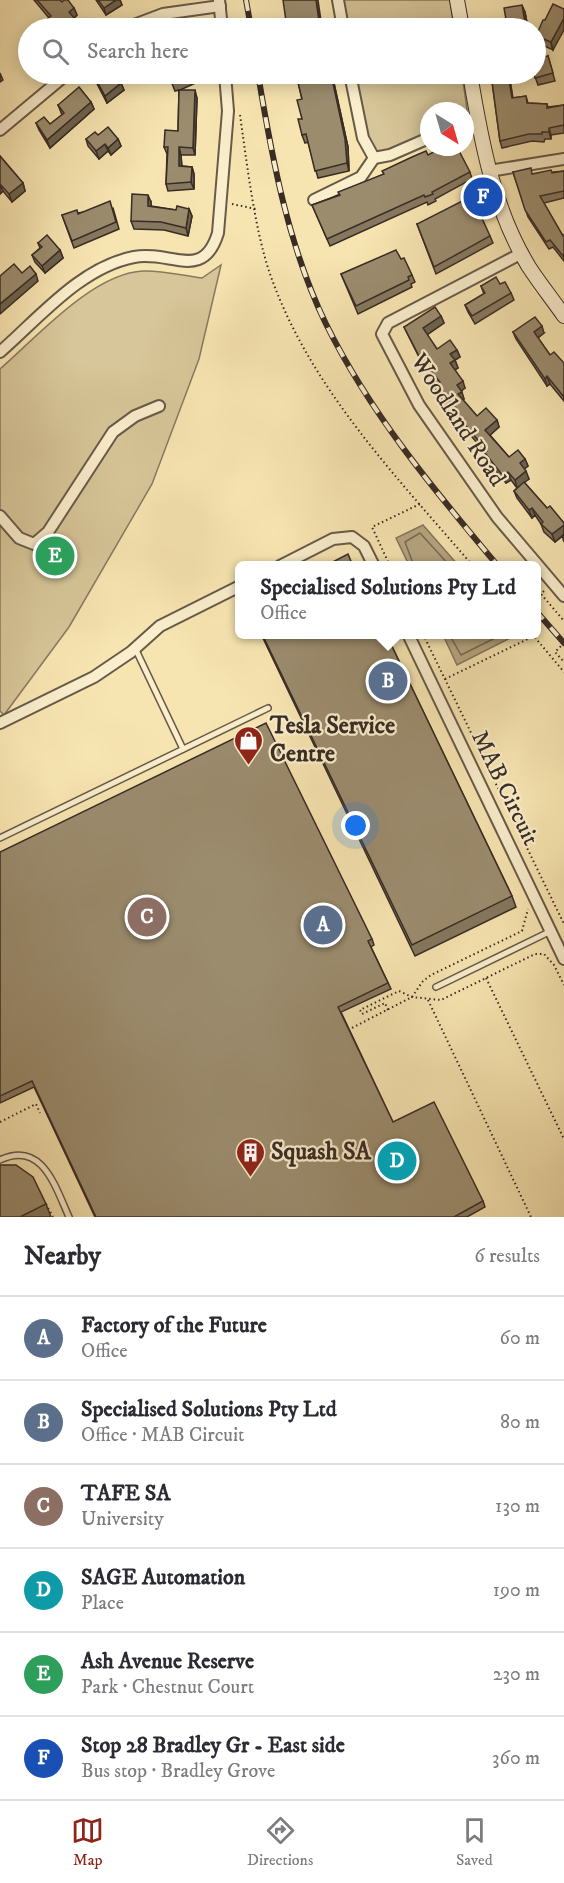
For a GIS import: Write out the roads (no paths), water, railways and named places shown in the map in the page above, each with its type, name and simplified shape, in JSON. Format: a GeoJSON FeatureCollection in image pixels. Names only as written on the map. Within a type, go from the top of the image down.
{"type":"FeatureCollection","features":[{"type":"Feature","properties":{"kind":"street"},"geometry":{"type":"LineString","coordinates":[[338,0],[341,18]]}},
{"type":"Feature","properties":{"kind":"street"},"geometry":{"type":"LineString","coordinates":[[460,0],[461,18]]}},
{"type":"Feature","properties":{"kind":"street"},"geometry":{"type":"LineString","coordinates":[[152,18],[220,3],[221,18]]}},
{"type":"Feature","properties":{"kind":"street"},"geometry":{"type":"LineString","coordinates":[[0,130],[55,84]]}},
{"type":"Feature","properties":{"kind":"street"},"geometry":{"type":"LineString","coordinates":[[0,352],[77,285],[108,265],[135,256],[167,257],[193,262],[203,260],[213,250],[218,233],[228,111],[226,84]]}},
{"type":"Feature","properties":{"kind":"street"},"geometry":{"type":"LineString","coordinates":[[352,84],[363,138],[374,158]]}},
{"type":"Feature","properties":{"kind":"street"},"geometry":{"type":"LineString","coordinates":[[470,84],[471,102]]}},
{"type":"Feature","properties":{"kind":"street"},"geometry":{"type":"LineString","coordinates":[[474,128],[506,219],[522,253],[564,316]]}},
{"type":"Feature","properties":{"kind":"street"},"geometry":{"type":"LineString","coordinates":[[314,200],[361,177],[374,158],[390,155],[420,142]]}},
{"type":"Feature","properties":{"kind":"street"},"geometry":{"type":"LineString","coordinates":[[489,171],[564,159]]}},
{"type":"Feature","properties":{"kind":"street","name":"Woodland Road"},"geometry":{"type":"LineString","coordinates":[[522,253],[388,322],[382,334],[419,405],[497,517],[534,561]]}},
{"type":"Feature","properties":{"kind":"street"},"geometry":{"type":"LineString","coordinates":[[0,516],[26,543],[33,544],[40,540],[48,532],[113,432],[135,416],[159,406]]}},
{"type":"Feature","properties":{"kind":"street"},"geometry":{"type":"LineString","coordinates":[[290,561],[333,539],[352,537],[364,546],[372,561]]}},
{"type":"Feature","properties":{"kind":"street","name":"Woodland Road"},"geometry":{"type":"LineString","coordinates":[[541,569],[563,594]]}},
{"type":"Feature","properties":{"kind":"street"},"geometry":{"type":"LineString","coordinates":[[0,723],[94,677],[135,648],[160,626],[235,588]]}},
{"type":"Feature","properties":{"kind":"street","name":"MAB Circuit"},"geometry":{"type":"LineString","coordinates":[[410,639],[564,959]]}},
{"type":"Feature","properties":{"kind":"lane"},"geometry":{"type":"LineString","coordinates":[[135,648],[183,749]]}},
{"type":"Feature","properties":{"kind":"lane"},"geometry":{"type":"LineString","coordinates":[[0,838],[268,708]]}},
{"type":"Feature","properties":{"kind":"lane"},"geometry":{"type":"LineString","coordinates":[[436,987],[550,931]]}},
{"type":"Feature","properties":{"kind":"lane"},"geometry":{"type":"LineString","coordinates":[[0,1160],[14,1153],[24,1154],[37,1160],[51,1178],[69,1217]]}},
{"type":"Feature","properties":{"kind":"water"},"geometry":{"type":"Polygon","coordinates":[[[423,525],[454,561],[407,561],[396,538],[423,525]]]}},
{"type":"Feature","properties":{"kind":"water"},"geometry":{"type":"Polygon","coordinates":[[[445,639],[508,639],[457,665],[445,639]]]}},
{"type":"Feature","properties":{"kind":"railway"},"geometry":{"type":"LineString","coordinates":[[246,0],[249,18]]}},
{"type":"Feature","properties":{"kind":"railway"},"geometry":{"type":"LineString","coordinates":[[260,84],[269,138],[291,233],[326,324],[362,389],[404,450],[494,561]]}},
{"type":"Feature","properties":{"kind":"railway"},"geometry":{"type":"LineString","coordinates":[[541,617],[564,643]]}},
{"type":"Feature","properties":{"kind":"place","name":"Stop 28 Bradley Gr - East side"},"geometry":{"type":"Point","coordinates":[483,197]}},
{"type":"Feature","properties":{"kind":"place","name":"Ash Avenue Reserve"},"geometry":{"type":"Point","coordinates":[55,556]}},
{"type":"Feature","properties":{"kind":"place","name":"Specialised Solutions Pty Ltd"},"geometry":{"type":"Point","coordinates":[388,681]}},
{"type":"Feature","properties":{"kind":"place","name":"Tesla Service Centre"},"geometry":{"type":"Point","coordinates":[249,766]}},
{"type":"Feature","properties":{"kind":"place","name":"TAFE SA"},"geometry":{"type":"Point","coordinates":[147,917]}},
{"type":"Feature","properties":{"kind":"place","name":"Factory of the Future"},"geometry":{"type":"Point","coordinates":[323,925]}},
{"type":"Feature","properties":{"kind":"place","name":"SAGE Automation"},"geometry":{"type":"Point","coordinates":[397,1161]}},
{"type":"Feature","properties":{"kind":"place","name":"Squash SA"},"geometry":{"type":"Point","coordinates":[250,1178]}}]}
